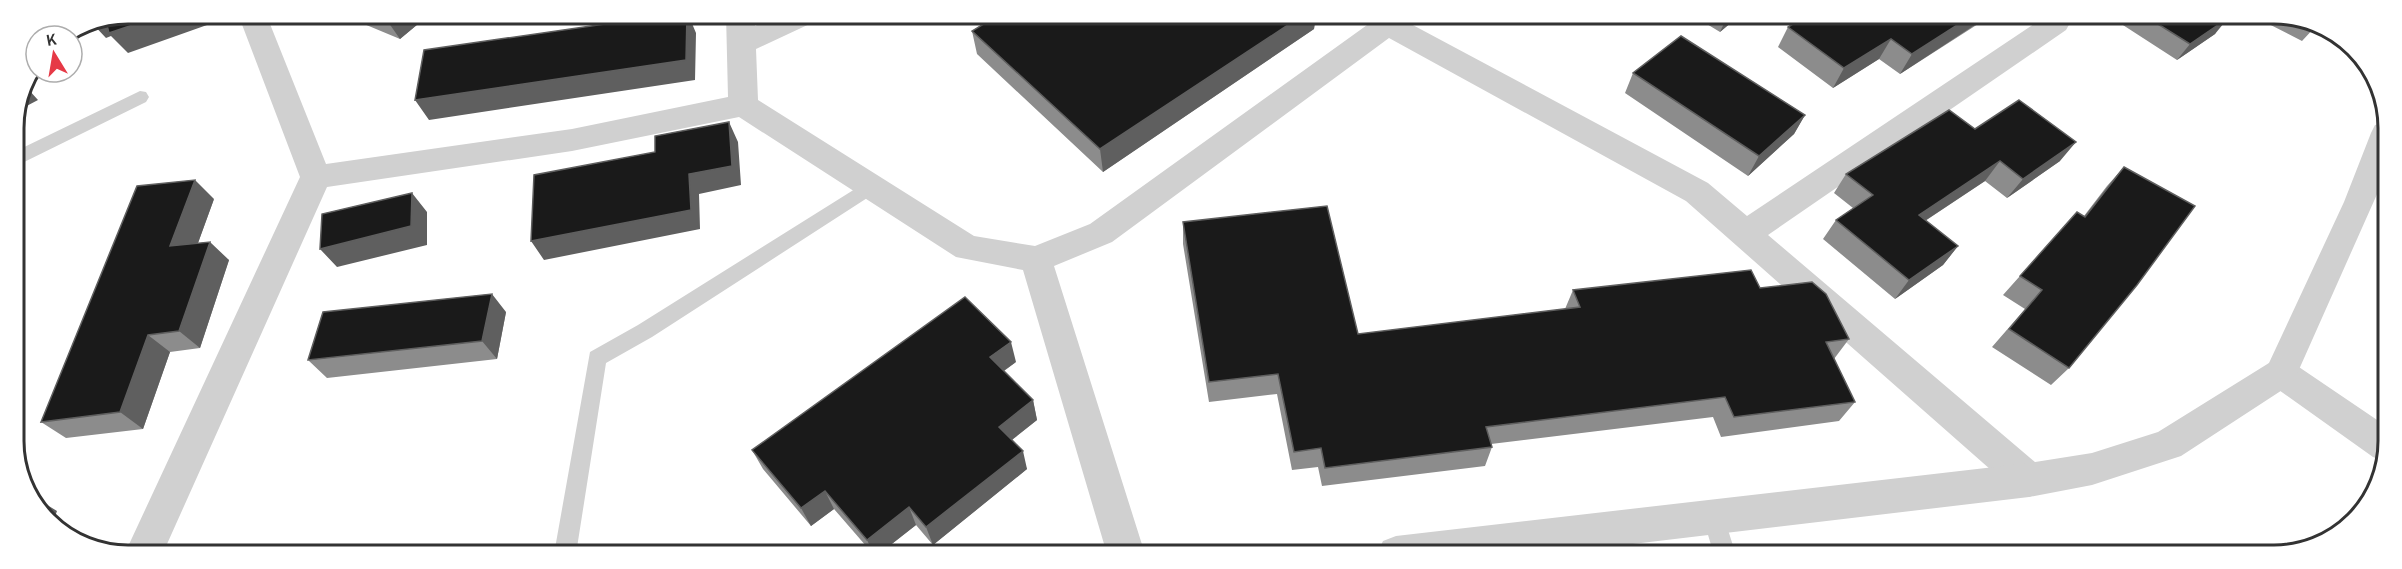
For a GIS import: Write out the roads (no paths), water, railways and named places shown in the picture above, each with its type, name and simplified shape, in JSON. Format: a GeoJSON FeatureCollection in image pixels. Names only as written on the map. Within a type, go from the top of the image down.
{"type":"FeatureCollection","features":[{"type":"Feature","properties":{"kind":"street"},"geometry":{"type":"LineString","coordinates":[[148,545],[316,177],[256,24]]}},
{"type":"Feature","properties":{"kind":"street"},"geometry":{"type":"LineString","coordinates":[[743,105],[742,28],[760,24]]}},
{"type":"Feature","properties":{"kind":"street"},"geometry":{"type":"LineString","coordinates":[[316,177],[572,140],[743,105],[967,248],[1036,259],[1101,232],[1387,24]]}},
{"type":"Feature","properties":{"kind":"street"},"geometry":{"type":"LineString","coordinates":[[1403,24],[1697,192],[2029,480]]}},
{"type":"Feature","properties":{"kind":"street"},"geometry":{"type":"LineString","coordinates":[[1745,234],[2055,24]]}},
{"type":"Feature","properties":{"kind":"street"},"geometry":{"type":"LineString","coordinates":[[1490,545],[2029,480],[2092,469],[2168,445],[2281,373],[2360,202],[2378,154]]}},
{"type":"Feature","properties":{"kind":"street"},"geometry":{"type":"LineString","coordinates":[[1036,259],[1123,545]]}},
{"type":"Feature","properties":{"kind":"street"},"geometry":{"type":"LineString","coordinates":[[2281,373],[2378,440]]}},
{"type":"Feature","properties":{"kind":"lane"},"geometry":{"type":"LineString","coordinates":[[24,155],[140,97]]}},
{"type":"Feature","properties":{"kind":"lane"},"geometry":{"type":"LineString","coordinates":[[566,545],[597,358],[645,331],[872,186]]}},
{"type":"Feature","properties":{"kind":"lane"},"geometry":{"type":"LineString","coordinates":[[1714,518],[1722,545]]}}]}
